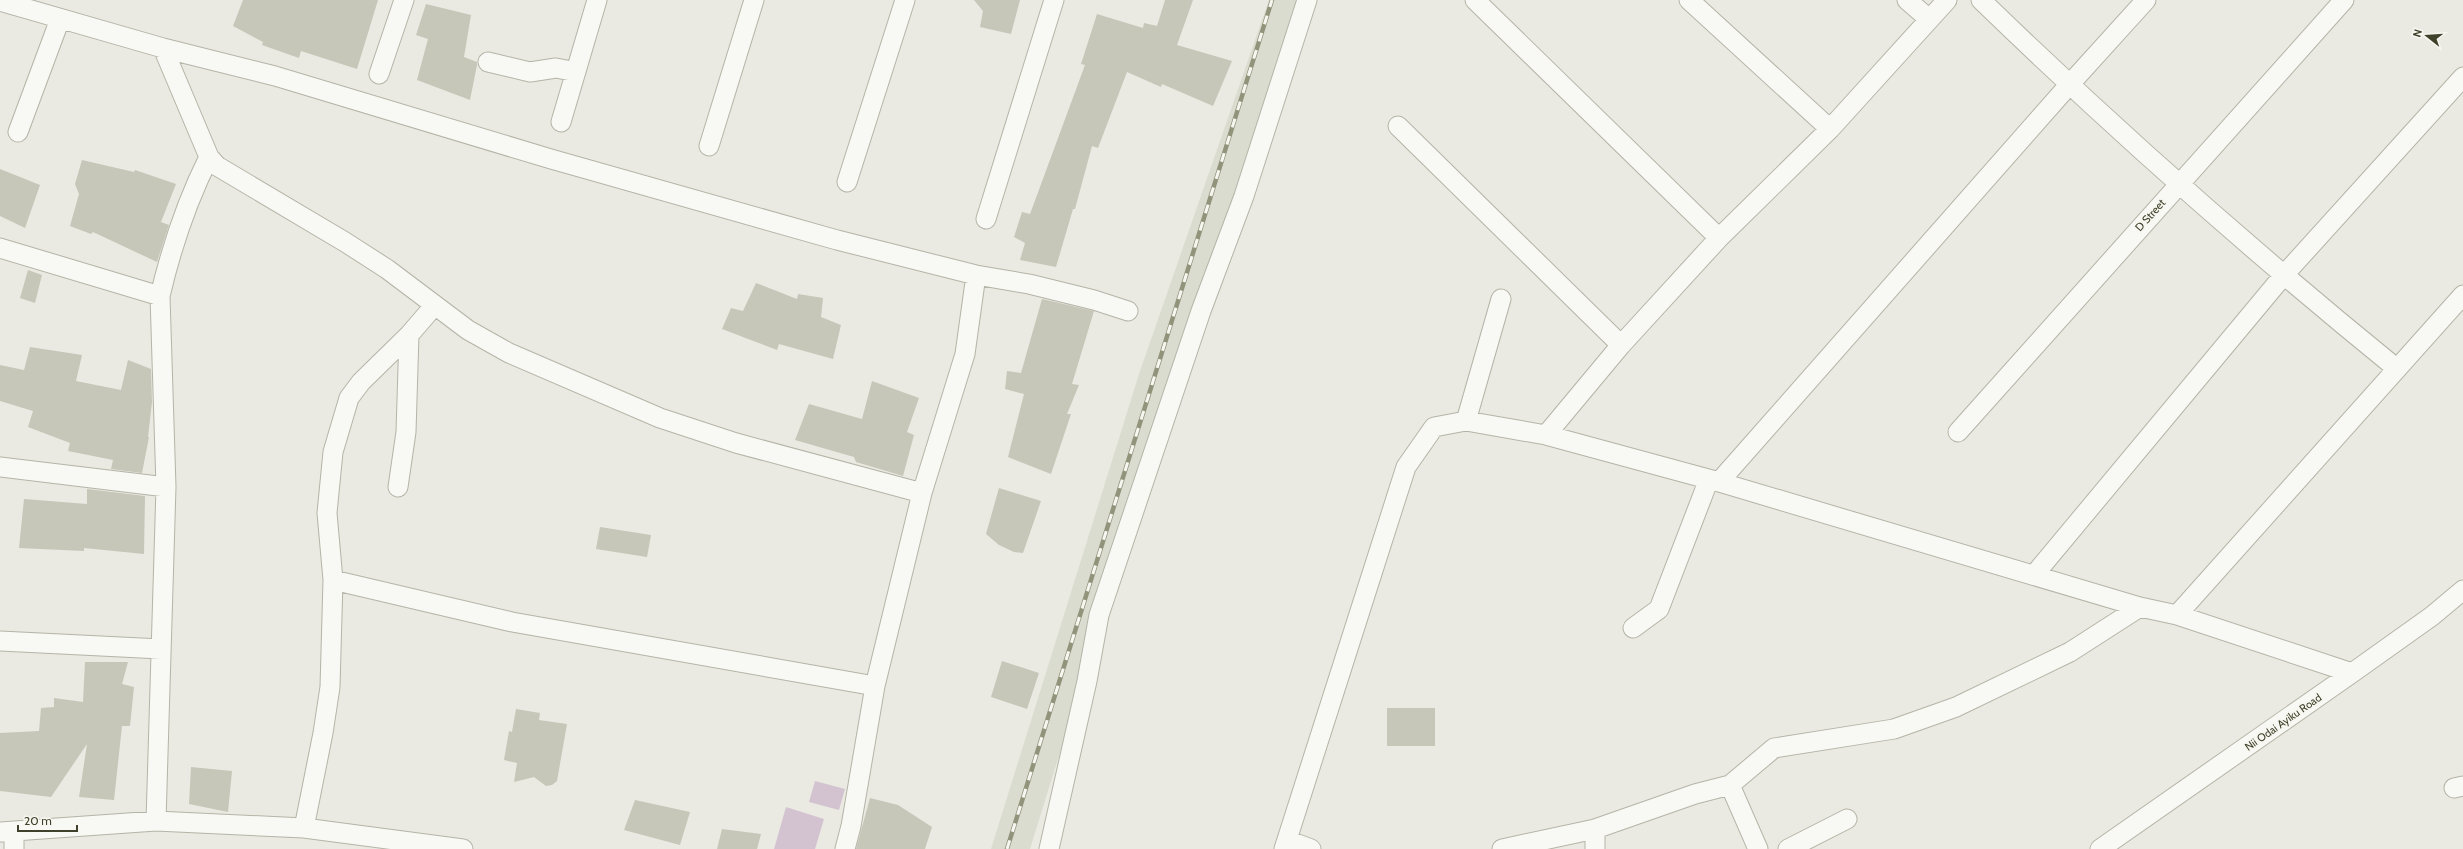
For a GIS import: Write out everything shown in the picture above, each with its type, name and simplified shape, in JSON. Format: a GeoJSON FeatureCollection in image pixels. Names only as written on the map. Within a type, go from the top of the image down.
{"type":"FeatureCollection","features":[{"type":"Feature","properties":{"kind":"street"},"geometry":{"type":"LineString","coordinates":[[379,74],[404,0]]}},
{"type":"Feature","properties":{"kind":"street"},"geometry":{"type":"LineString","coordinates":[[561,122],[597,0]]}},
{"type":"Feature","properties":{"kind":"street"},"geometry":{"type":"LineString","coordinates":[[710,146],[754,0]]}},
{"type":"Feature","properties":{"kind":"street"},"geometry":{"type":"LineString","coordinates":[[847,182],[904,0]]}},
{"type":"Feature","properties":{"kind":"street"},"geometry":{"type":"LineString","coordinates":[[986,220],[1054,0]]}},
{"type":"Feature","properties":{"kind":"street"},"geometry":{"type":"LineString","coordinates":[[1049,849],[1087,681],[1099,615],[1199,318],[1244,196],[1307,0]]}},
{"type":"Feature","properties":{"kind":"street"},"geometry":{"type":"LineString","coordinates":[[1475,0],[1719,238]]}},
{"type":"Feature","properties":{"kind":"street"},"geometry":{"type":"LineString","coordinates":[[1689,0],[1830,129]]}},
{"type":"Feature","properties":{"kind":"street"},"geometry":{"type":"LineString","coordinates":[[1907,0],[1928,19]]}},
{"type":"Feature","properties":{"kind":"street"},"geometry":{"type":"LineString","coordinates":[[1546,435],[1621,345],[1719,238],[1830,129],[1928,19],[1947,0]]}},
{"type":"Feature","properties":{"kind":"street"},"geometry":{"type":"LineString","coordinates":[[1981,0],[2069,85],[2178,184],[2283,276],[2396,368]]}},
{"type":"Feature","properties":{"kind":"street"},"geometry":{"type":"LineString","coordinates":[[1633,628],[1659,609],[1714,481],[2146,0]]}},
{"type":"Feature","properties":{"kind":"street","name":"D Street"},"geometry":{"type":"LineString","coordinates":[[1958,432],[2344,0]]}},
{"type":"Feature","properties":{"kind":"street"},"geometry":{"type":"LineString","coordinates":[[0,1],[163,48],[275,76],[550,159],[725,209],[976,275],[1029,284],[1094,300],[1128,311]]}},
{"type":"Feature","properties":{"kind":"street"},"geometry":{"type":"LineString","coordinates":[[18,132],[60,19]]}},
{"type":"Feature","properties":{"kind":"street"},"geometry":{"type":"LineString","coordinates":[[163,48],[209,157],[223,171],[387,269],[434,306],[468,330],[509,352],[660,418],[736,443],[922,493]]}},
{"type":"Feature","properties":{"kind":"street"},"geometry":{"type":"LineString","coordinates":[[488,62],[530,72],[556,68],[576,72]]}},
{"type":"Feature","properties":{"kind":"street"},"geometry":{"type":"LineString","coordinates":[[2034,575],[2283,276],[2463,77]]}},
{"type":"Feature","properties":{"kind":"street"},"geometry":{"type":"LineString","coordinates":[[1398,126],[1621,345]]}},
{"type":"Feature","properties":{"kind":"street"},"geometry":{"type":"LineString","coordinates":[[156,821],[166,487],[160,296],[166,268],[186,211],[209,157]]}},
{"type":"Feature","properties":{"kind":"street"},"geometry":{"type":"LineString","coordinates":[[0,248],[160,296]]}},
{"type":"Feature","properties":{"kind":"street"},"geometry":{"type":"LineString","coordinates":[[845,849],[851,826],[875,686],[922,493],[965,354],[976,275]]}},
{"type":"Feature","properties":{"kind":"street"},"geometry":{"type":"LineString","coordinates":[[2177,615],[2463,294]]}},
{"type":"Feature","properties":{"kind":"street"},"geometry":{"type":"LineString","coordinates":[[1466,421],[1501,299]]}},
{"type":"Feature","properties":{"kind":"street"},"geometry":{"type":"LineString","coordinates":[[304,828],[328,706],[333,580],[327,513],[333,452],[349,398],[361,382],[409,335],[434,306]]}},
{"type":"Feature","properties":{"kind":"street"},"geometry":{"type":"LineString","coordinates":[[398,488],[406,432],[409,335]]}},
{"type":"Feature","properties":{"kind":"street"},"geometry":{"type":"LineString","coordinates":[[1311,849],[1285,844],[1406,467],[1434,428],[1466,421],[1546,435],[1714,481],[2140,606],[2177,615],[2352,673]]}},
{"type":"Feature","properties":{"kind":"street"},"geometry":{"type":"LineString","coordinates":[[0,467],[166,487]]}},
{"type":"Feature","properties":{"kind":"street"},"geometry":{"type":"LineString","coordinates":[[333,580],[512,622],[875,686]]}},
{"type":"Feature","properties":{"kind":"street","name":"Nii Odai Ayiku Road"},"geometry":{"type":"LineString","coordinates":[[2100,849],[2432,616],[2463,590]]}},
{"type":"Feature","properties":{"kind":"street"},"geometry":{"type":"LineString","coordinates":[[1502,849],[1596,829],[1695,794],[1730,785],[1774,748],[1894,729],[1956,706],[2070,652],[2140,606]]}},
{"type":"Feature","properties":{"kind":"street"},"geometry":{"type":"LineString","coordinates":[[0,641],[161,649]]}},
{"type":"Feature","properties":{"kind":"street"},"geometry":{"type":"LineString","coordinates":[[1730,785],[1758,849]]}},
{"type":"Feature","properties":{"kind":"street"},"geometry":{"type":"LineString","coordinates":[[1788,849],[1847,819]]}},
{"type":"Feature","properties":{"kind":"street"},"geometry":{"type":"LineString","coordinates":[[10,838],[156,821],[304,828],[463,849]]}},
{"type":"Feature","properties":{"kind":"street"},"geometry":{"type":"LineString","coordinates":[[1595,849],[1596,829]]}},
{"type":"Feature","properties":{"kind":"shaded area"},"geometry":{"type":"Polygon","coordinates":[[[1269,0],[1309,0],[1170,399],[1030,849],[991,849],[1139,374],[1269,0]]]}},
{"type":"Feature","properties":{"kind":"shaded area"},"geometry":{"type":"Polygon","coordinates":[[[815,781],[845,789],[839,810],[809,802],[815,781]]]}},
{"type":"Feature","properties":{"kind":"shaded area"},"geometry":{"type":"Polygon","coordinates":[[[786,807],[824,819],[815,849],[774,849],[786,807]]]}},
{"type":"Feature","properties":{"kind":"building"},"geometry":{"type":"Polygon","coordinates":[[[243,0],[378,0],[357,69],[301,51],[299,58],[262,45],[263,42],[233,26],[243,0]]]}},
{"type":"Feature","properties":{"kind":"building"},"geometry":{"type":"Polygon","coordinates":[[[974,0],[1020,0],[1011,34],[980,27],[983,11],[974,0]]]}},
{"type":"Feature","properties":{"kind":"building"},"geometry":{"type":"Polygon","coordinates":[[[1165,0],[1193,0],[1177,45],[1232,61],[1213,106],[1162,84],[1161,87],[1127,72],[1098,148],[1092,146],[1075,209],[1073,209],[1056,267],[1020,260],[1025,243],[1014,237],[1022,212],[1030,214],[1085,65],[1081,64],[1097,14],[1143,28],[1144,23],[1157,26],[1165,0]]]}},
{"type":"Feature","properties":{"kind":"building"},"geometry":{"type":"Polygon","coordinates":[[[426,4],[471,15],[464,57],[477,62],[477,65],[470,100],[417,80],[428,39],[416,35],[426,4]]]}},
{"type":"Feature","properties":{"kind":"building"},"geometry":{"type":"Polygon","coordinates":[[[82,160],[134,172],[135,170],[176,184],[161,222],[169,225],[157,262],[93,232],[91,234],[70,226],[79,194],[75,184],[82,160]]]}},
{"type":"Feature","properties":{"kind":"building"},"geometry":{"type":"Polygon","coordinates":[[[0,169],[40,185],[25,228],[0,216],[0,169]]]}},
{"type":"Feature","properties":{"kind":"building"},"geometry":{"type":"Polygon","coordinates":[[[28,270],[42,275],[35,303],[20,298],[28,270]]]}},
{"type":"Feature","properties":{"kind":"building"},"geometry":{"type":"Polygon","coordinates":[[[756,283],[797,299],[798,294],[823,298],[821,317],[841,325],[833,359],[779,344],[777,350],[722,329],[731,308],[743,311],[756,283]]]}},
{"type":"Feature","properties":{"kind":"building"},"geometry":{"type":"Polygon","coordinates":[[[1042,299],[1094,311],[1072,384],[1079,385],[1067,414],[1071,414],[1051,474],[1008,457],[1024,394],[1005,389],[1007,371],[1021,373],[1042,299]]]}},
{"type":"Feature","properties":{"kind":"building"},"geometry":{"type":"Polygon","coordinates":[[[30,347],[82,355],[76,381],[121,390],[128,360],[151,369],[152,402],[149,437],[142,473],[111,469],[113,460],[68,451],[70,443],[28,427],[33,411],[0,401],[0,365],[24,370],[30,347]]]}},
{"type":"Feature","properties":{"kind":"building"},"geometry":{"type":"Polygon","coordinates":[[[872,381],[919,398],[907,432],[914,435],[903,476],[856,462],[854,457],[795,440],[809,404],[862,419],[872,381]]]}},
{"type":"Feature","properties":{"kind":"building"},"geometry":{"type":"Polygon","coordinates":[[[999,488],[1041,501],[1023,553],[1014,552],[999,545],[986,534],[999,488]]]}},
{"type":"Feature","properties":{"kind":"building"},"geometry":{"type":"Polygon","coordinates":[[[87,489],[145,496],[144,554],[84,548],[84,551],[19,548],[24,499],[87,504],[87,489]]]}},
{"type":"Feature","properties":{"kind":"building"},"geometry":{"type":"Polygon","coordinates":[[[600,527],[651,535],[647,557],[596,549],[600,527]]]}},
{"type":"Feature","properties":{"kind":"building"},"geometry":{"type":"Polygon","coordinates":[[[1002,661],[1039,673],[1027,709],[991,697],[1002,661]]]}},
{"type":"Feature","properties":{"kind":"building"},"geometry":{"type":"Polygon","coordinates":[[[85,662],[128,662],[122,684],[134,687],[130,726],[122,726],[114,800],[79,797],[87,744],[51,797],[0,791],[0,733],[39,731],[41,708],[54,707],[54,698],[83,702],[85,662]]]}},
{"type":"Feature","properties":{"kind":"building"},"geometry":{"type":"Polygon","coordinates":[[[1387,708],[1435,708],[1435,746],[1387,746],[1387,708]]]}},
{"type":"Feature","properties":{"kind":"building"},"geometry":{"type":"Polygon","coordinates":[[[516,709],[540,713],[539,720],[567,724],[557,781],[552,785],[546,786],[534,777],[514,782],[517,763],[504,760],[509,731],[512,732],[516,709]]]}},
{"type":"Feature","properties":{"kind":"building"},"geometry":{"type":"Polygon","coordinates":[[[191,767],[232,771],[228,812],[189,804],[191,767]]]}},
{"type":"Feature","properties":{"kind":"building"},"geometry":{"type":"Polygon","coordinates":[[[870,798],[898,805],[932,827],[925,849],[856,849],[870,798]]]}},
{"type":"Feature","properties":{"kind":"building"},"geometry":{"type":"Polygon","coordinates":[[[635,800],[690,812],[680,845],[624,830],[635,800]]]}},
{"type":"Feature","properties":{"kind":"building"},"geometry":{"type":"Polygon","coordinates":[[[722,829],[761,834],[757,849],[717,849],[722,829]]]}},
{"type":"Feature","properties":{"kind":"railway"},"geometry":{"type":"LineString","coordinates":[[1007,849],[1272,0]]}}]}
